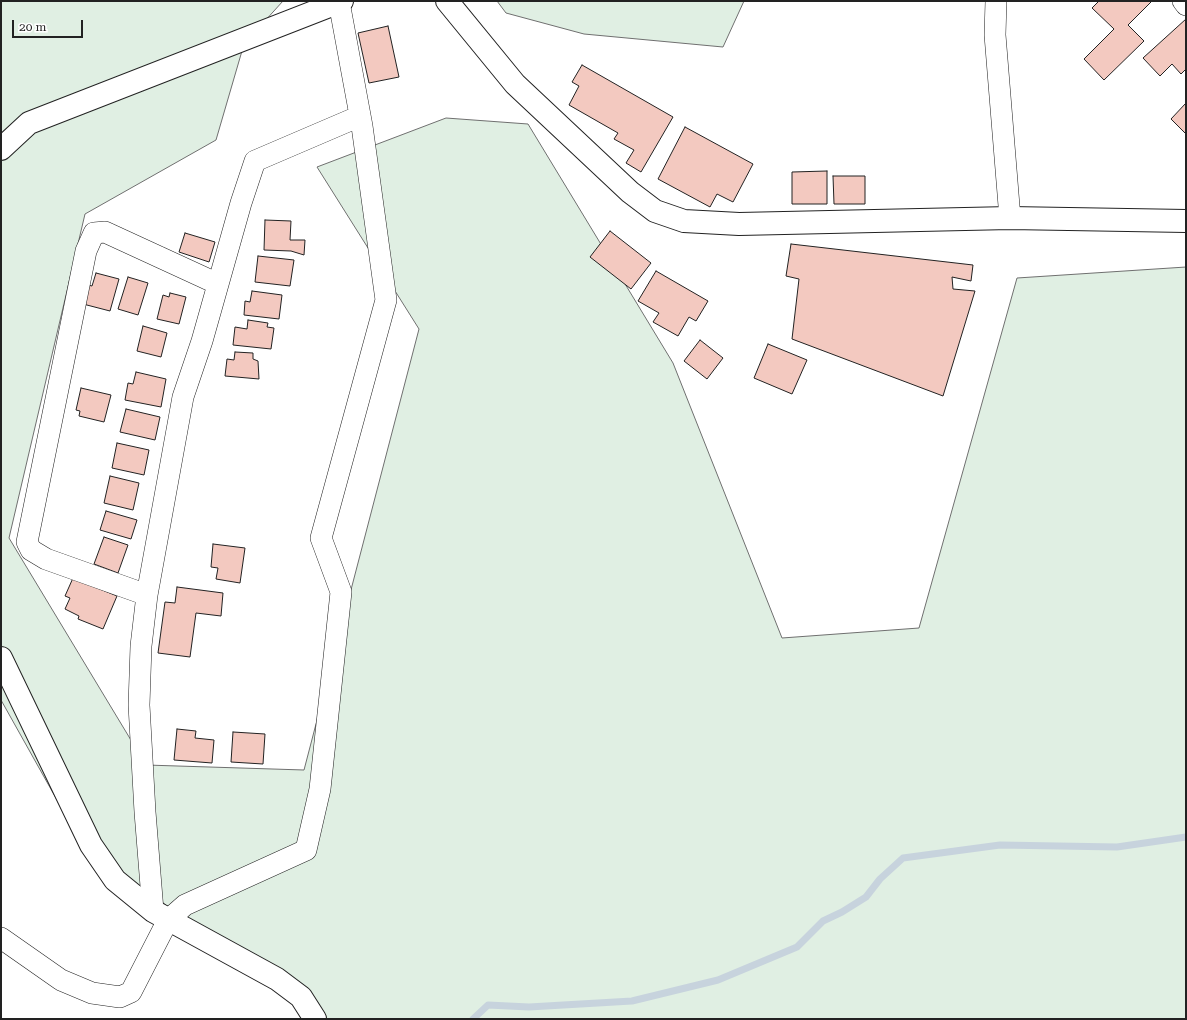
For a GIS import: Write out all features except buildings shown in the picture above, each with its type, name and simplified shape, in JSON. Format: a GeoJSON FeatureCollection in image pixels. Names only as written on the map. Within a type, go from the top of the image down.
{"type":"FeatureCollection","features":[{"type":"Feature","properties":{"kind":"street"},"geometry":{"type":"LineString","coordinates":[[1,149],[29,123],[180,66],[260,31],[340,1],[360,116],[386,300],[321,538],[341,592],[320,789],[306,850],[160,916]]}},
{"type":"Feature","properties":{"kind":"street"},"geometry":{"type":"LineString","coordinates":[[447,1],[515,84],[630,192],[655,211],[684,221],[739,224],[1010,218],[1186,221]]}},
{"type":"Feature","properties":{"kind":"street"},"geometry":{"type":"LineString","coordinates":[[996,1],[995,35],[1010,218]]}},
{"type":"Feature","properties":{"kind":"street"},"geometry":{"type":"LineString","coordinates":[[1183,1],[1186,5]]}},
{"type":"Feature","properties":{"kind":"street"},"geometry":{"type":"LineString","coordinates":[[1,938],[61,980],[92,993],[120,998],[131,992],[160,916],[144,812],[139,705],[141,646],[147,595],[183,397],[255,161],[360,116]]}},
{"type":"Feature","properties":{"kind":"street"},"geometry":{"type":"LineString","coordinates":[[147,595],[46,559],[31,550],[27,542],[86,251],[94,233],[106,232],[218,284]]}},
{"type":"Feature","properties":{"kind":"street"},"geometry":{"type":"LineString","coordinates":[[1,658],[91,845],[115,880],[160,916],[277,980],[301,997],[315,1019]]}},
{"type":"Feature","properties":{"kind":"green space"},"geometry":{"type":"Polygon","coordinates":[[[1,1],[283,1],[244,44],[216,140],[85,214],[9,538],[146,765],[304,770],[419,329],[317,167],[446,118],[528,124],[673,363],[782,638],[919,628],[1017,278],[1186,267],[1186,1019],[313,1019],[162,902],[85,850],[1,700],[1,1]]]}},
{"type":"Feature","properties":{"kind":"green space"},"geometry":{"type":"Polygon","coordinates":[[[497,1],[744,1],[723,47],[584,34],[506,13],[497,1]]]}},
{"type":"Feature","properties":{"kind":"waterway"},"geometry":{"type":"LineString","coordinates":[[473,1019],[488,1005],[529,1007],[632,1001],[718,980],[797,947],[823,921],[842,912],[866,897],[880,879],[903,858],[1000,845],[1117,847],[1186,837]]}}]}
